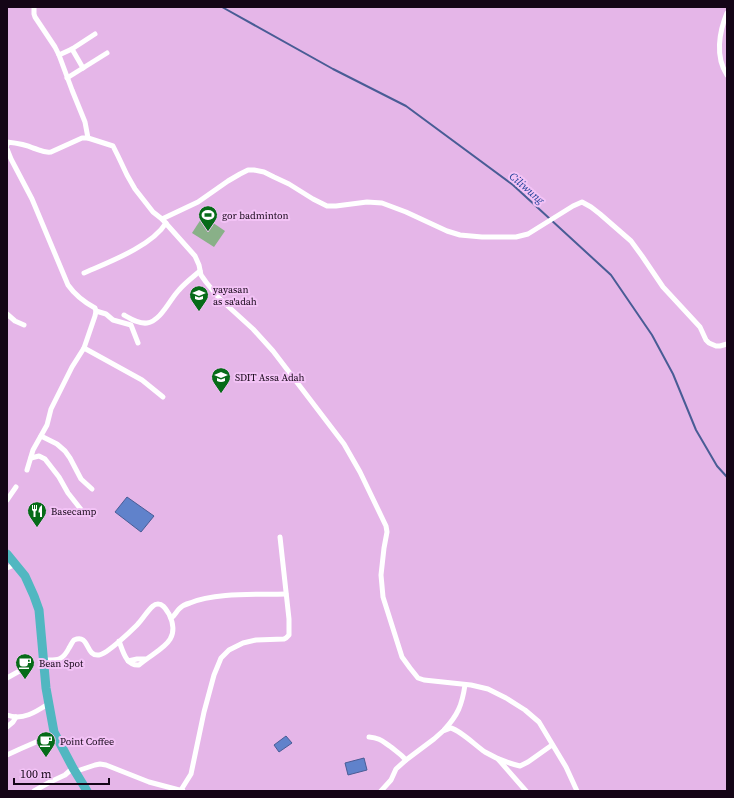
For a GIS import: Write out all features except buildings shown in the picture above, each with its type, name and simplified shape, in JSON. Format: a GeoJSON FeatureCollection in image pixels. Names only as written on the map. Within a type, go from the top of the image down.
{"type":"FeatureCollection","features":[{"type":"Feature","properties":{"kind":"highway"},"geometry":{"type":"LineString","coordinates":[[7,554],[25,576],[39,610],[42,660],[48,704],[54,732],[87,791]]}},
{"type":"Feature","properties":{"kind":"street"},"geometry":{"type":"LineString","coordinates":[[34,7],[35,17],[59,55],[85,122],[88,138]]}},
{"type":"Feature","properties":{"kind":"street"},"geometry":{"type":"LineString","coordinates":[[727,13],[723,25],[719,48],[722,64],[727,75]]}},
{"type":"Feature","properties":{"kind":"street"},"geometry":{"type":"LineString","coordinates":[[59,55],[72,49],[95,34]]}},
{"type":"Feature","properties":{"kind":"street"},"geometry":{"type":"LineString","coordinates":[[72,49],[83,68]]}},
{"type":"Feature","properties":{"kind":"street"},"geometry":{"type":"LineString","coordinates":[[67,78],[107,53]]}},
{"type":"Feature","properties":{"kind":"street"},"geometry":{"type":"LineString","coordinates":[[7,145],[7,142],[15,143],[46,153],[82,138],[88,138],[113,146],[127,176],[135,189],[153,212],[164,221],[195,256],[200,271],[206,282],[219,298],[273,351],[344,444],[360,472],[386,526],[387,532],[381,575],[383,597],[402,657],[418,678],[488,689],[526,710],[539,722],[566,767],[577,791]]}},
{"type":"Feature","properties":{"kind":"street"},"geometry":{"type":"LineString","coordinates":[[7,149],[32,199],[68,285],[77,296],[95,308],[96,311],[106,314],[113,320],[131,326],[138,343]]}},
{"type":"Feature","properties":{"kind":"street"},"geometry":{"type":"LineString","coordinates":[[84,273],[144,244],[157,234],[164,221],[198,202],[228,181],[248,170],[264,172],[289,184],[327,206],[367,202],[382,203],[406,212],[447,231],[460,235],[482,237],[516,237],[528,234],[582,202],[608,220],[631,242],[663,287],[700,327],[709,343],[716,346],[727,344]]}},
{"type":"Feature","properties":{"kind":"street"},"geometry":{"type":"LineString","coordinates":[[124,315],[140,322],[151,322],[163,311],[178,291],[200,271]]}},
{"type":"Feature","properties":{"kind":"street"},"geometry":{"type":"LineString","coordinates":[[27,470],[33,450],[47,425],[51,409],[74,363],[84,348],[96,311]]}},
{"type":"Feature","properties":{"kind":"street"},"geometry":{"type":"LineString","coordinates":[[7,314],[15,321],[24,325]]}},
{"type":"Feature","properties":{"kind":"street"},"geometry":{"type":"LineString","coordinates":[[84,348],[142,380],[164,397]]}},
{"type":"Feature","properties":{"kind":"street"},"geometry":{"type":"LineString","coordinates":[[41,436],[57,444],[65,451],[81,479],[92,489]]}},
{"type":"Feature","properties":{"kind":"street"},"geometry":{"type":"LineString","coordinates":[[31,458],[39,456],[45,459],[83,512]]}},
{"type":"Feature","properties":{"kind":"street"},"geometry":{"type":"LineString","coordinates":[[7,500],[16,487]]}},
{"type":"Feature","properties":{"kind":"street"},"geometry":{"type":"LineString","coordinates":[[34,791],[65,775],[73,768],[77,771],[103,764],[149,782],[182,791],[191,774],[204,712],[214,675],[221,658],[229,650],[243,643],[256,640],[284,639],[289,635],[290,629],[280,537]]}},
{"type":"Feature","properties":{"kind":"street"},"geometry":{"type":"LineString","coordinates":[[7,568],[16,564]]}},
{"type":"Feature","properties":{"kind":"street"},"geometry":{"type":"LineString","coordinates":[[171,618],[183,606],[190,602],[204,599],[238,595],[286,594]]}},
{"type":"Feature","properties":{"kind":"street"},"geometry":{"type":"LineString","coordinates":[[42,660],[61,659],[72,642],[77,639],[83,639],[90,651],[96,655],[99,655],[107,651],[138,624],[155,604],[163,605],[167,610],[171,618],[173,629],[172,636],[168,643],[138,666],[128,661],[119,641]]}},
{"type":"Feature","properties":{"kind":"street"},"geometry":{"type":"LineString","coordinates":[[7,678],[23,669]]}},
{"type":"Feature","properties":{"kind":"street"},"geometry":{"type":"LineString","coordinates":[[381,791],[390,780],[396,769],[443,732],[453,721],[463,699],[465,685]]}},
{"type":"Feature","properties":{"kind":"street"},"geometry":{"type":"LineString","coordinates":[[7,715],[16,717],[37,712],[48,704]]}},
{"type":"Feature","properties":{"kind":"street"},"geometry":{"type":"LineString","coordinates":[[7,727],[16,717]]}},
{"type":"Feature","properties":{"kind":"street"},"geometry":{"type":"LineString","coordinates":[[443,732],[451,728],[458,731],[485,752],[514,765],[522,766],[552,745]]}},
{"type":"Feature","properties":{"kind":"street"},"geometry":{"type":"LineString","coordinates":[[7,756],[43,739],[54,732]]}},
{"type":"Feature","properties":{"kind":"street"},"geometry":{"type":"LineString","coordinates":[[369,737],[384,741],[399,752],[406,760]]}},
{"type":"Feature","properties":{"kind":"street"},"geometry":{"type":"LineString","coordinates":[[498,758],[526,791]]}},
{"type":"Feature","properties":{"kind":"green space","name":"gor badminton"},"geometry":{"type":"Polygon","coordinates":[[[203,216],[225,231],[214,247],[192,233],[203,216]]]}},
{"type":"Feature","properties":{"kind":"water"},"geometry":{"type":"Polygon","coordinates":[[[127,497],[154,516],[141,532],[115,512],[127,497]]]}},
{"type":"Feature","properties":{"kind":"water"},"geometry":{"type":"Polygon","coordinates":[[[286,736],[292,743],[279,752],[274,745],[286,736]]]}},
{"type":"Feature","properties":{"kind":"water"},"geometry":{"type":"Polygon","coordinates":[[[364,758],[367,770],[348,775],[345,763],[364,758]]]}},
{"type":"Feature","properties":{"kind":"waterway","name":"Ciliwung"},"geometry":{"type":"LineString","coordinates":[[222,7],[333,69],[406,106],[513,185],[611,275],[652,335],[673,374],[696,430],[717,466],[727,477]]}},
{"type":"Feature","properties":{"kind":"place","name":"gor badminton"},"geometry":{"type":"Point","coordinates":[208,232]}},
{"type":"Feature","properties":{"kind":"place","name":"yayasan as sa'adah"},"geometry":{"type":"Point","coordinates":[199,312]}},
{"type":"Feature","properties":{"kind":"place","name":"SDIT Assa Adah"},"geometry":{"type":"Point","coordinates":[221,394]}},
{"type":"Feature","properties":{"kind":"place","name":"Basecamp"},"geometry":{"type":"Point","coordinates":[37,528]}},
{"type":"Feature","properties":{"kind":"place","name":"Bean Spot"},"geometry":{"type":"Point","coordinates":[25,680]}},
{"type":"Feature","properties":{"kind":"place","name":"Point Coffee"},"geometry":{"type":"Point","coordinates":[46,758]}}]}
